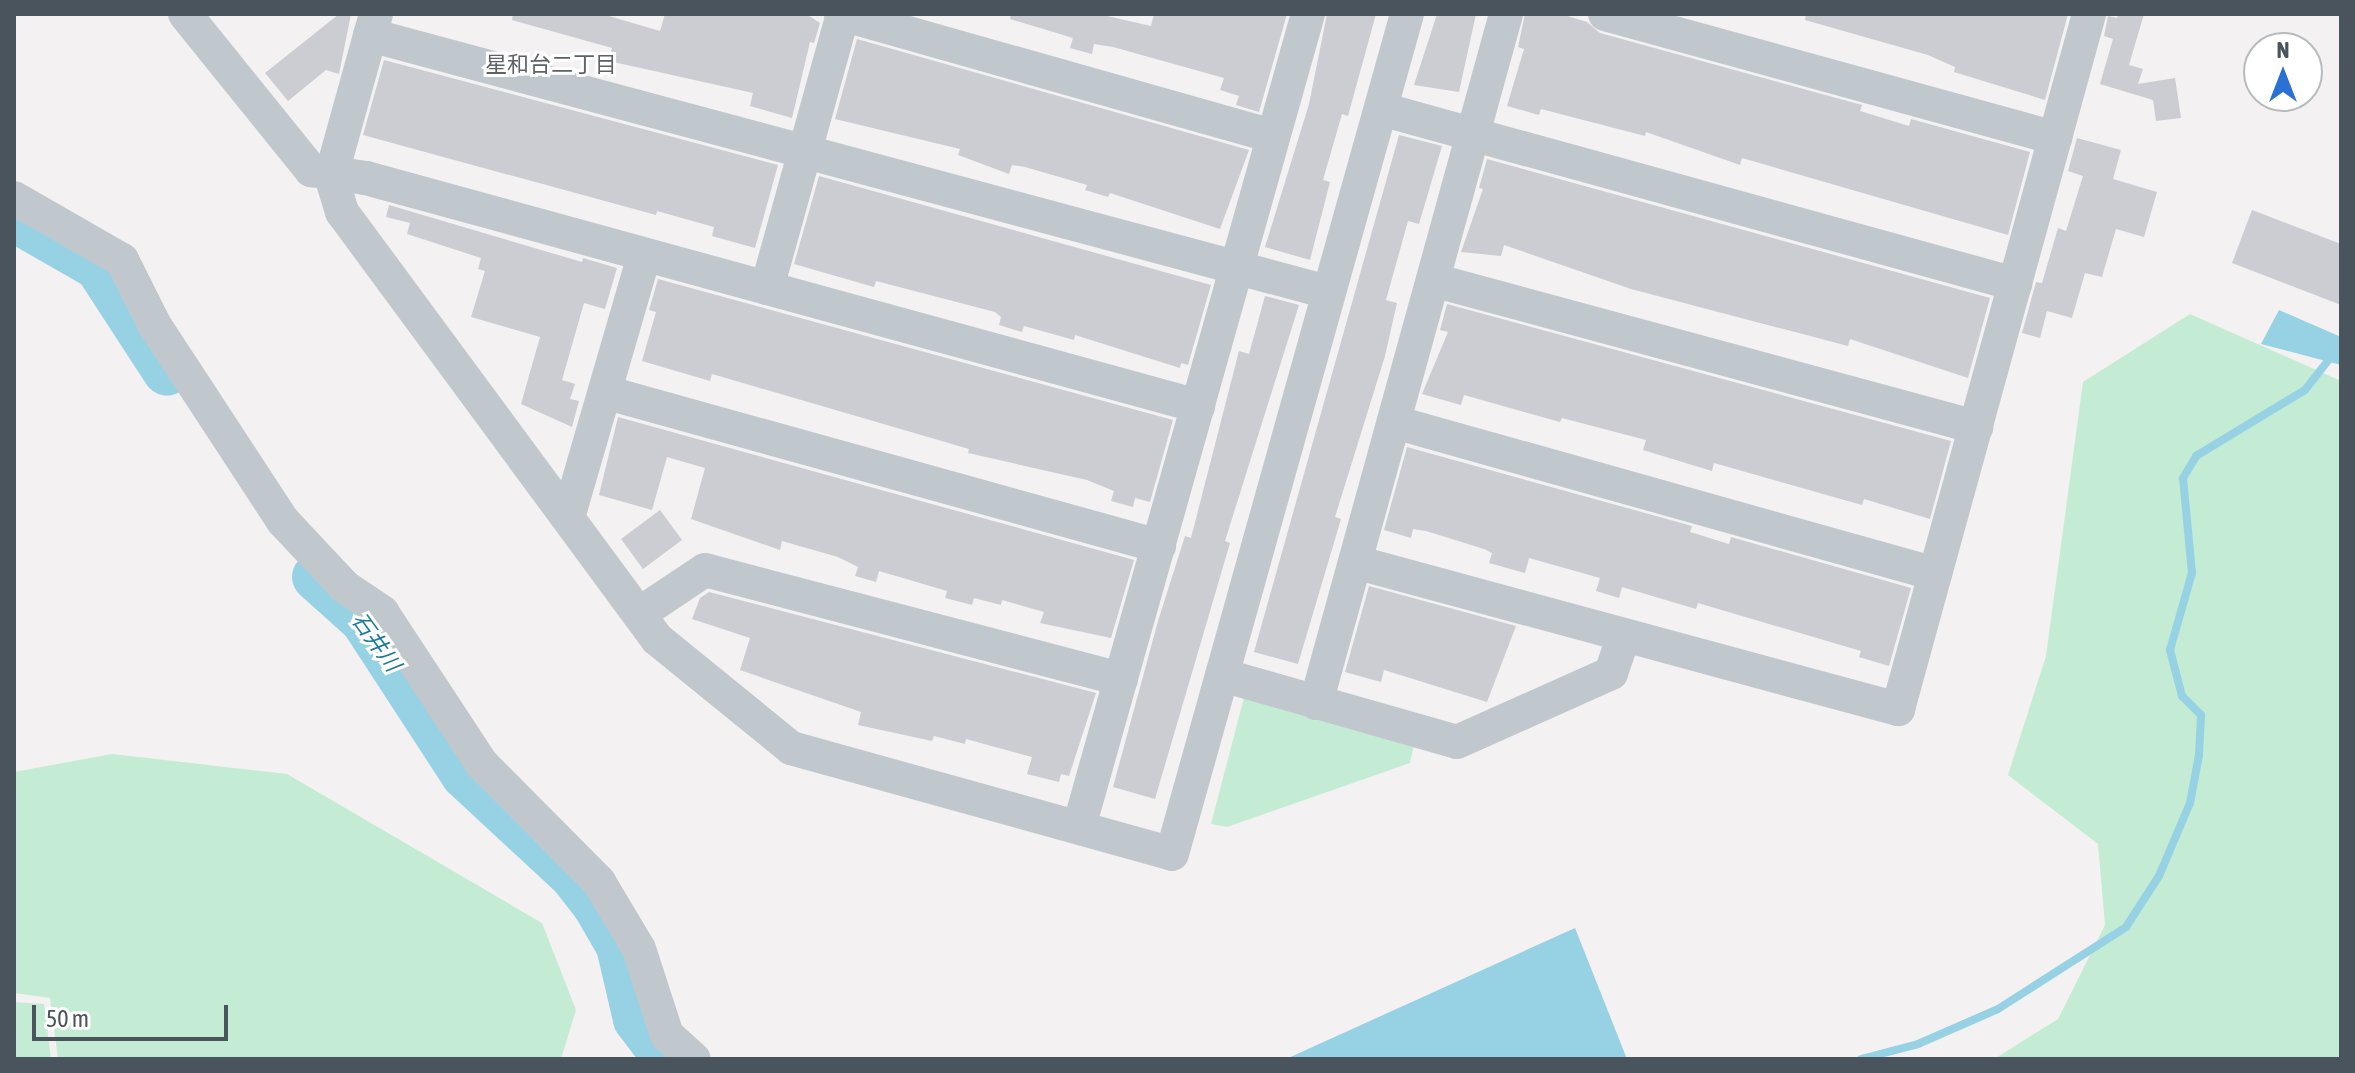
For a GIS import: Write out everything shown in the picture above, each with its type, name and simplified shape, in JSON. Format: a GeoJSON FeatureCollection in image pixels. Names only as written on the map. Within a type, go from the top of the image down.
{"type":"FeatureCollection","features":[{"type":"Feature","properties":{"kind":"street"},"geometry":{"type":"LineString","coordinates":[[185,14],[311,170],[331,176],[366,178],[1198,406]]}},
{"type":"Feature","properties":{"kind":"street"},"geometry":{"type":"LineString","coordinates":[[767,288],[842,14],[1272,136]]}},
{"type":"Feature","properties":{"kind":"street"},"geometry":{"type":"LineString","coordinates":[[1079,827],[1308,14]]}},
{"type":"Feature","properties":{"kind":"street"},"geometry":{"type":"LineString","coordinates":[[1328,292],[803,156],[373,25],[331,176],[342,212],[569,514],[657,639],[791,748],[1172,854],[1407,14]]}},
{"type":"Feature","properties":{"kind":"street"},"geometry":{"type":"LineString","coordinates":[[1316,703],[1506,14]]}},
{"type":"Feature","properties":{"kind":"street"},"geometry":{"type":"LineString","coordinates":[[1605,14],[2055,138]]}},
{"type":"Feature","properties":{"kind":"street"},"geometry":{"type":"LineString","coordinates":[[1355,562],[1898,709],[2089,14]]}},
{"type":"Feature","properties":{"kind":"street"},"geometry":{"type":"LineString","coordinates":[[1381,109],[2015,284]]}},
{"type":"Feature","properties":{"kind":"street"},"geometry":{"type":"LineString","coordinates":[[14,198],[122,260],[154,324],[283,521],[345,587],[382,612],[481,763],[599,882],[639,949],[667,1035],[694,1059]]}},
{"type":"Feature","properties":{"kind":"street"},"geometry":{"type":"LineString","coordinates":[[569,514],[608,393],[644,256]]}},
{"type":"Feature","properties":{"kind":"street"},"geometry":{"type":"LineString","coordinates":[[1433,280],[1976,427]]}},
{"type":"Feature","properties":{"kind":"street"},"geometry":{"type":"LineString","coordinates":[[608,393],[1159,546]]}},
{"type":"Feature","properties":{"kind":"street"},"geometry":{"type":"LineString","coordinates":[[1394,422],[1935,574]]}},
{"type":"Feature","properties":{"kind":"street"},"geometry":{"type":"LineString","coordinates":[[639,614],[705,570],[1121,679]]}},
{"type":"Feature","properties":{"kind":"street"},"geometry":{"type":"LineString","coordinates":[[1222,675],[1457,742],[1611,673],[1624,635]]}},
{"type":"Feature","properties":{"kind":"green space"},"geometry":{"type":"Polygon","coordinates":[[[2190,314],[2341,381],[2341,1059],[1994,1059],[2058,1019],[2105,925],[2098,844],[2008,775],[2046,656],[2083,382],[2190,314]]]}},
{"type":"Feature","properties":{"kind":"green space"},"geometry":{"type":"Polygon","coordinates":[[[1246,690],[1416,735],[1410,763],[1227,827],[1211,824],[1246,690]]]}},
{"type":"Feature","properties":{"kind":"green space"},"geometry":{"type":"Polygon","coordinates":[[[112,754],[287,774],[542,923],[576,1010],[561,1059],[58,1059],[50,998],[14,993],[14,772],[112,754]]]}},
{"type":"Feature","properties":{"kind":"green space"},"geometry":{"type":"Polygon","coordinates":[[[14,1002],[44,1004],[51,1059],[14,1059],[14,1002]]]}},
{"type":"Feature","properties":{"kind":"water"},"geometry":{"type":"Polygon","coordinates":[[[2279,310],[2341,337],[2341,365],[2261,344],[2279,310]]]}},
{"type":"Feature","properties":{"kind":"water"},"geometry":{"type":"Polygon","coordinates":[[[1575,928],[1627,1059],[1286,1059],[1575,928]]]}},
{"type":"Feature","properties":{"kind":"building"},"geometry":{"type":"Polygon","coordinates":[[[339,14],[351,14],[339,74],[326,70],[288,101],[265,73],[339,14]]]}},
{"type":"Feature","properties":{"kind":"building"},"geometry":{"type":"Polygon","coordinates":[[[513,14],[602,14],[660,31],[665,14],[806,14],[820,23],[814,43],[810,42],[792,118],[750,106],[753,93],[609,61],[612,48],[512,20],[513,14]]]}},
{"type":"Feature","properties":{"kind":"building"},"geometry":{"type":"Polygon","coordinates":[[[1011,14],[1098,14],[1151,26],[1154,14],[1287,14],[1259,112],[1236,105],[1239,96],[1220,90],[1224,78],[1113,47],[1094,44],[1092,54],[1070,48],[1073,38],[1010,19],[1011,14]]]}},
{"type":"Feature","properties":{"kind":"building"},"geometry":{"type":"Polygon","coordinates":[[[1327,14],[1376,14],[1348,116],[1342,114],[1323,180],[1330,182],[1310,260],[1265,247],[1309,104],[1327,14]]]}},
{"type":"Feature","properties":{"kind":"building"},"geometry":{"type":"Polygon","coordinates":[[[1437,14],[1476,14],[1459,92],[1414,85],[1437,14]]]}},
{"type":"Feature","properties":{"kind":"building"},"geometry":{"type":"Polygon","coordinates":[[[1525,14],[1561,14],[1587,22],[1600,33],[1862,105],[1860,111],[1909,126],[1911,119],[2030,152],[2008,235],[1742,158],[1740,165],[1646,132],[1645,136],[1541,109],[1539,115],[1507,106],[1524,49],[1518,47],[1525,14]]]}},
{"type":"Feature","properties":{"kind":"building"},"geometry":{"type":"Polygon","coordinates":[[[1806,14],[2068,14],[2045,100],[1954,72],[1955,67],[1928,55],[1805,20],[1806,14]]]}},
{"type":"Feature","properties":{"kind":"building"},"geometry":{"type":"Polygon","coordinates":[[[2119,14],[2144,14],[2129,65],[2143,69],[2138,84],[2175,78],[2181,118],[2156,121],[2153,100],[2100,84],[2113,39],[2104,36],[2108,16],[2117,18],[2119,14]]]}},
{"type":"Feature","properties":{"kind":"building"},"geometry":{"type":"Polygon","coordinates":[[[857,39],[1249,150],[1220,229],[1110,193],[1108,197],[1085,190],[1087,185],[1025,167],[1012,165],[1009,174],[958,155],[960,149],[835,119],[857,39]]]}},
{"type":"Feature","properties":{"kind":"building"},"geometry":{"type":"Polygon","coordinates":[[[384,60],[778,165],[755,248],[712,236],[714,227],[657,211],[656,215],[363,135],[384,60]]]}},
{"type":"Feature","properties":{"kind":"building"},"geometry":{"type":"Polygon","coordinates":[[[1399,135],[1442,146],[1419,224],[1408,221],[1386,300],[1397,303],[1385,356],[1335,517],[1341,519],[1298,664],[1254,652],[1399,135]]]}},
{"type":"Feature","properties":{"kind":"building"},"geometry":{"type":"Polygon","coordinates":[[[2077,138],[2121,150],[2113,179],[2157,192],[2144,237],[2116,229],[2102,277],[2085,273],[2072,318],[2047,311],[2040,338],[2022,333],[2036,282],[2042,283],[2058,228],[2066,231],[2083,176],[2068,171],[2077,138]]]}},
{"type":"Feature","properties":{"kind":"building"},"geometry":{"type":"Polygon","coordinates":[[[1487,159],[1990,298],[1968,378],[1850,339],[1848,346],[1631,289],[1504,245],[1501,256],[1461,252],[1483,189],[1479,188],[1487,159]]]}},
{"type":"Feature","properties":{"kind":"building"},"geometry":{"type":"Polygon","coordinates":[[[819,176],[1211,285],[1188,365],[1181,363],[1180,368],[1075,335],[1074,340],[1024,326],[1022,332],[999,325],[1001,317],[995,312],[876,281],[874,287],[794,264],[819,176]]]}},
{"type":"Feature","properties":{"kind":"building"},"geometry":{"type":"Polygon","coordinates":[[[389,205],[582,262],[583,258],[617,268],[605,309],[584,303],[562,380],[575,384],[570,399],[579,401],[572,427],[521,404],[540,337],[471,317],[485,271],[478,269],[481,258],[407,234],[410,223],[386,217],[389,205]]]}},
{"type":"Feature","properties":{"kind":"building"},"geometry":{"type":"Polygon","coordinates":[[[2252,210],[2341,244],[2341,305],[2232,263],[2252,210]]]}},
{"type":"Feature","properties":{"kind":"building"},"geometry":{"type":"Polygon","coordinates":[[[658,279],[1173,420],[1150,502],[1135,498],[1133,507],[1111,501],[1114,491],[1087,480],[968,453],[969,449],[712,374],[710,381],[642,361],[656,312],[649,310],[658,279]]]}},
{"type":"Feature","properties":{"kind":"building"},"geometry":{"type":"Polygon","coordinates":[[[1265,296],[1299,305],[1225,541],[1230,543],[1155,799],[1113,787],[1158,621],[1185,536],[1191,538],[1239,351],[1249,354],[1265,296]]]}},
{"type":"Feature","properties":{"kind":"building"},"geometry":{"type":"Polygon","coordinates":[[[1447,304],[1951,441],[1930,519],[1864,499],[1862,505],[1714,463],[1712,471],[1643,450],[1646,440],[1562,418],[1560,422],[1464,395],[1461,405],[1422,394],[1448,332],[1440,330],[1447,304]]]}},
{"type":"Feature","properties":{"kind":"building"},"geometry":{"type":"Polygon","coordinates":[[[618,417],[1134,560],[1111,638],[1040,623],[1044,612],[1002,600],[1001,605],[974,598],[972,605],[945,598],[947,591],[879,571],[876,582],[855,576],[858,567],[838,557],[782,541],[780,550],[691,519],[705,468],[667,457],[652,510],[599,495],[618,417]]]}},
{"type":"Feature","properties":{"kind":"building"},"geometry":{"type":"Polygon","coordinates":[[[1407,447],[1692,526],[1690,532],[1729,544],[1731,537],[1911,588],[1889,666],[1859,657],[1861,651],[1698,603],[1696,609],[1622,587],[1619,598],[1596,591],[1600,578],[1529,558],[1525,573],[1489,563],[1492,553],[1484,549],[1426,531],[1413,529],[1411,538],[1384,530],[1407,447]]]}},
{"type":"Feature","properties":{"kind":"building"},"geometry":{"type":"Polygon","coordinates":[[[660,510],[682,540],[643,569],[621,539],[660,510]]]}},
{"type":"Feature","properties":{"kind":"building"},"geometry":{"type":"Polygon","coordinates":[[[1369,586],[1516,626],[1487,702],[1384,670],[1381,682],[1345,672],[1369,586]]]}},
{"type":"Feature","properties":{"kind":"building"},"geometry":{"type":"Polygon","coordinates":[[[709,592],[1096,693],[1069,776],[1061,774],[1059,782],[1027,774],[1032,757],[966,739],[965,744],[934,736],[932,741],[858,725],[861,712],[740,670],[750,638],[692,619],[700,598],[709,592]]]}},
{"type":"Feature","properties":{"kind":"waterway","name":"石井川"},"geometry":{"type":"LineString","coordinates":[[14,218],[98,266],[167,372]]}},
{"type":"Feature","properties":{"kind":"waterway"},"geometry":{"type":"LineString","coordinates":[[1861,1059],[1918,1044],[1998,1009],[2126,927],[2159,876],[2190,803],[2199,755],[2201,715],[2182,696],[2170,650],[2192,573],[2183,478],[2196,456],[2305,390],[2328,361]]}},
{"type":"Feature","properties":{"kind":"waterway","name":"石井川"},"geometry":{"type":"LineString","coordinates":[[316,577],[364,620],[465,775],[573,875],[597,906],[620,946],[637,1019],[667,1059]]}},
{"type":"Feature","properties":{"kind":"district","name":"星和台二丁目"},"geometry":{"type":"Point","coordinates":[551,65]}}]}
